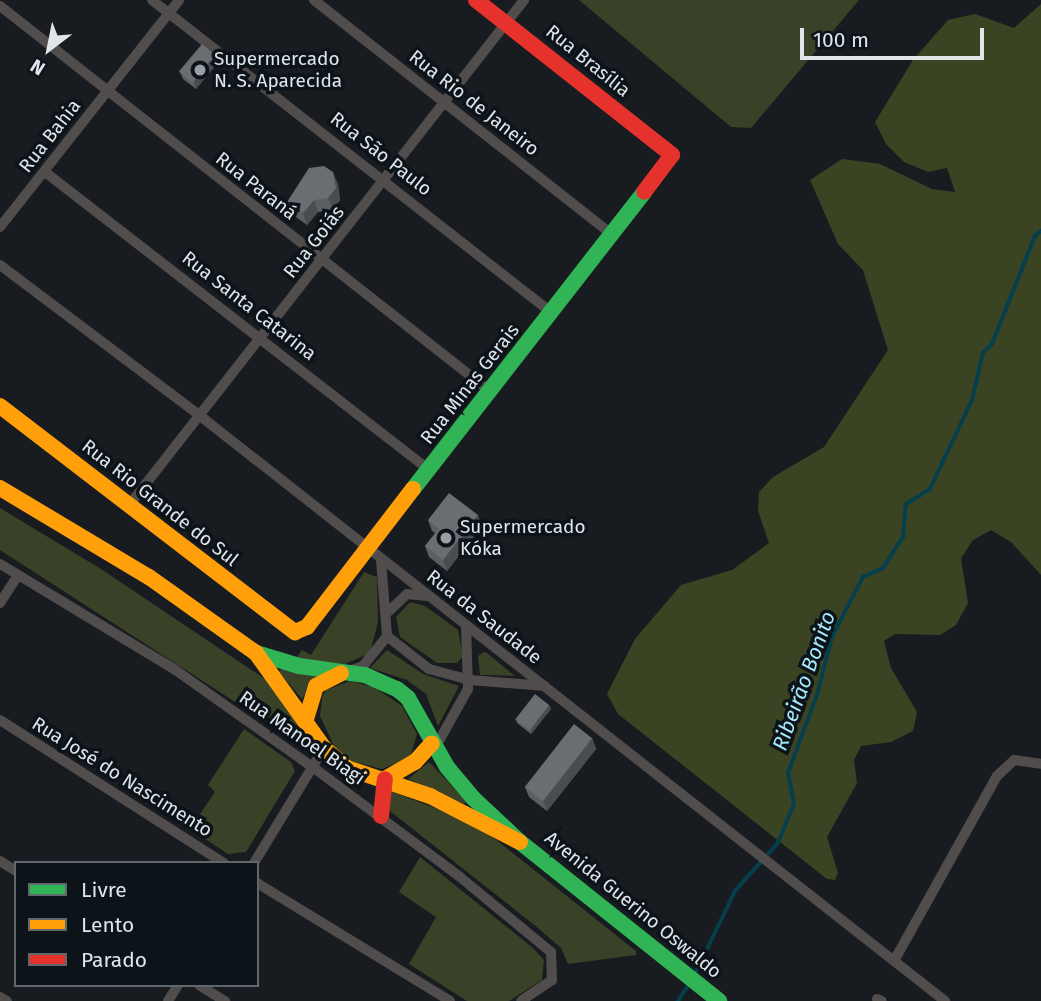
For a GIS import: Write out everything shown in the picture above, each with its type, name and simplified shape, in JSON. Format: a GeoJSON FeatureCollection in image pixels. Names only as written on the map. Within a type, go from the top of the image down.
{"type":"FeatureCollection","features":[{"type":"Feature","properties":{"kind":"main road","name":"Rua Brasília"},"geometry":{"type":"LineString","coordinates":[[476,0],[672,155]]}},
{"type":"Feature","properties":{"kind":"main road","name":"Rua Minas Gerais"},"geometry":{"type":"LineString","coordinates":[[295,632],[307,627],[375,555],[429,470],[672,155]]}},
{"type":"Feature","properties":{"kind":"main road","name":"Rua Rio Grande do Sul"},"geometry":{"type":"LineString","coordinates":[[0,406],[130,504],[279,624],[295,632]]}},
{"type":"Feature","properties":{"kind":"main road"},"geometry":{"type":"LineString","coordinates":[[0,488],[149,578],[256,653]]}},
{"type":"Feature","properties":{"kind":"main road","name":"Avenida Guerino Oswaldo"},"geometry":{"type":"LineString","coordinates":[[256,653],[299,666],[347,671],[383,681],[402,694],[458,782],[520,842],[719,1001]]}},
{"type":"Feature","properties":{"kind":"main road","name":"Avenida Guerino Oswaldo"},"geometry":{"type":"LineString","coordinates":[[256,653],[306,719],[324,748],[347,768],[385,779],[463,811],[520,842]]}},
{"type":"Feature","properties":{"kind":"main road"},"geometry":{"type":"LineString","coordinates":[[306,719],[316,686],[347,671]]}},
{"type":"Feature","properties":{"kind":"main road"},"geometry":{"type":"LineString","coordinates":[[381,816],[385,779],[415,762],[432,743]]}},
{"type":"Feature","properties":{"kind":"street","name":"Rua São Paulo"},"geometry":{"type":"LineString","coordinates":[[152,0],[386,180],[552,313]]}},
{"type":"Feature","properties":{"kind":"street","name":"Rua Bahia"},"geometry":{"type":"LineString","coordinates":[[0,227],[179,0]]}},
{"type":"Feature","properties":{"kind":"street","name":"Rua Rio de Janeiro"},"geometry":{"type":"LineString","coordinates":[[314,0],[611,234]]}},
{"type":"Feature","properties":{"kind":"street","name":"Rua Goiás"},"geometry":{"type":"LineString","coordinates":[[130,504],[447,103],[524,0]]}},
{"type":"Feature","properties":{"kind":"street","name":"Rua Paraná"},"geometry":{"type":"LineString","coordinates":[[0,6],[491,392]]}},
{"type":"Feature","properties":{"kind":"street","name":"Rua Santa Catarina"},"geometry":{"type":"LineString","coordinates":[[45,172],[263,338],[429,470]]}},
{"type":"Feature","properties":{"kind":"street","name":"Rua da Saudade"},"geometry":{"type":"LineString","coordinates":[[0,265],[199,415],[945,1001]]}},
{"type":"Feature","properties":{"kind":"street"},"geometry":{"type":"LineString","coordinates":[[347,671],[363,666],[387,636],[388,611],[375,555]]}},
{"type":"Feature","properties":{"kind":"street","name":"Rua Manoel Biagi"},"geometry":{"type":"LineString","coordinates":[[0,564],[174,669],[381,816],[551,952],[554,972],[547,986],[521,1001]]}},
{"type":"Feature","properties":{"kind":"street"},"geometry":{"type":"LineString","coordinates":[[0,603],[18,575]]}},
{"type":"Feature","properties":{"kind":"street"},"geometry":{"type":"LineString","coordinates":[[388,611],[407,594],[427,596]]}},
{"type":"Feature","properties":{"kind":"street"},"geometry":{"type":"LineString","coordinates":[[432,743],[440,739],[470,680],[466,625]]}},
{"type":"Feature","properties":{"kind":"street"},"geometry":{"type":"LineString","coordinates":[[387,636],[429,669],[470,680],[545,686]]}},
{"type":"Feature","properties":{"kind":"street","name":"Rua José do Nascimento"},"geometry":{"type":"LineString","coordinates":[[0,720],[221,861]]}},
{"type":"Feature","properties":{"kind":"street"},"geometry":{"type":"LineString","coordinates":[[255,861],[324,748]]}},
{"type":"Feature","properties":{"kind":"street"},"geometry":{"type":"LineString","coordinates":[[894,961],[997,776],[1014,760],[1041,764]]}},
{"type":"Feature","properties":{"kind":"street"},"geometry":{"type":"LineString","coordinates":[[259,884],[450,1001]]}},
{"type":"Feature","properties":{"kind":"street"},"geometry":{"type":"LineString","coordinates":[[203,987],[225,1001]]}},
{"type":"Feature","properties":{"kind":"street"},"geometry":{"type":"LineString","coordinates":[[0,997],[7,1001]]}},
{"type":"Feature","properties":{"kind":"green space"},"geometry":{"type":"Polygon","coordinates":[[[579,0],[859,0],[751,128],[731,127],[579,0]]]}},
{"type":"Feature","properties":{"kind":"green space"},"geometry":{"type":"Polygon","coordinates":[[[1041,4],[1041,575],[1011,542],[991,530],[973,540],[961,558],[968,603],[956,625],[940,635],[895,634],[884,641],[891,668],[917,712],[913,731],[891,742],[861,746],[854,760],[857,783],[827,837],[838,873],[835,880],[827,879],[618,714],[607,694],[635,639],[681,585],[732,570],[769,543],[758,511],[759,492],[773,477],[824,447],[888,350],[863,270],[838,244],[810,180],[842,159],[880,164],[932,189],[955,192],[947,168],[928,172],[904,162],[886,144],[875,122],[913,60],[948,20],[975,14],[1014,28],[1041,4]]]}},
{"type":"Feature","properties":{"kind":"green space"},"geometry":{"type":"Polygon","coordinates":[[[0,508],[101,569],[271,683],[296,712],[303,746],[0,550],[0,508]]]}},
{"type":"Feature","properties":{"kind":"green space"},"geometry":{"type":"Polygon","coordinates":[[[364,572],[377,577],[378,622],[370,653],[345,664],[295,660],[302,650],[311,655],[364,572]]]}},
{"type":"Feature","properties":{"kind":"green space"},"geometry":{"type":"Polygon","coordinates":[[[410,602],[425,606],[458,630],[463,656],[457,663],[437,663],[400,637],[396,617],[410,602]]]}},
{"type":"Feature","properties":{"kind":"green space"},"geometry":{"type":"Polygon","coordinates":[[[387,650],[423,674],[459,686],[438,726],[426,694],[407,680],[370,668],[387,650]]]}},
{"type":"Feature","properties":{"kind":"green space"},"geometry":{"type":"Polygon","coordinates":[[[484,652],[515,676],[480,675],[478,656],[484,652]]]}},
{"type":"Feature","properties":{"kind":"green space"},"geometry":{"type":"Polygon","coordinates":[[[282,668],[316,676],[302,699],[279,672],[282,668]]]}},
{"type":"Feature","properties":{"kind":"green space"},"geometry":{"type":"Polygon","coordinates":[[[350,681],[374,687],[402,706],[417,734],[410,758],[382,769],[351,761],[335,748],[320,716],[322,697],[326,690],[350,681]]]}},
{"type":"Feature","properties":{"kind":"green space"},"geometry":{"type":"Polygon","coordinates":[[[244,729],[291,762],[295,771],[246,852],[228,854],[190,829],[215,792],[208,785],[244,729]]]}},
{"type":"Feature","properties":{"kind":"green space"},"geometry":{"type":"Polygon","coordinates":[[[429,762],[466,801],[464,804],[408,779],[429,762]]]}},
{"type":"Feature","properties":{"kind":"green space"},"geometry":{"type":"Polygon","coordinates":[[[390,791],[464,819],[494,838],[636,951],[636,955],[568,964],[561,948],[538,928],[390,811],[386,801],[390,791]]]}},
{"type":"Feature","properties":{"kind":"green space"},"geometry":{"type":"Polygon","coordinates":[[[420,857],[533,948],[544,960],[542,980],[509,1001],[467,1001],[409,964],[436,917],[399,892],[420,857]]]}},
{"type":"Feature","properties":{"kind":"building"},"geometry":{"type":"Polygon","coordinates":[[[202,44],[215,55],[192,83],[179,72],[202,44]]]}},
{"type":"Feature","properties":{"kind":"building"},"geometry":{"type":"Polygon","coordinates":[[[324,166],[333,172],[336,188],[328,198],[314,200],[303,213],[287,202],[309,168],[324,166]]]}},
{"type":"Feature","properties":{"kind":"building"},"geometry":{"type":"Polygon","coordinates":[[[449,493],[478,515],[443,560],[425,546],[439,529],[428,520],[449,493]]]}},
{"type":"Feature","properties":{"kind":"building"},"geometry":{"type":"Polygon","coordinates":[[[535,694],[549,705],[529,730],[515,719],[535,694]]]}},
{"type":"Feature","properties":{"kind":"building"},"geometry":{"type":"Polygon","coordinates":[[[574,724],[592,738],[543,801],[525,787],[574,724]]]}},
{"type":"Feature","properties":{"kind":"waterway","name":"Ribeirão Bonito"},"geometry":{"type":"LineString","coordinates":[[694,976],[735,891],[778,843],[794,804],[788,773],[817,695],[832,637],[863,577],[883,568],[903,537],[906,504],[930,489],[972,400],[983,353],[992,344],[1035,236],[1041,231]]}},
{"type":"Feature","properties":{"kind":"waterway","name":"Ribeirão Bonito"},"geometry":{"type":"LineString","coordinates":[[678,1001],[690,983]]}},
{"type":"Feature","properties":{"kind":"traffic: fast"},"geometry":{"type":"LineString","coordinates":[[413,489],[644,192]]}},
{"type":"Feature","properties":{"kind":"traffic: fast"},"geometry":{"type":"LineString","coordinates":[[256,653],[299,666],[365,675],[397,689],[408,698],[447,767],[473,798],[520,842],[719,1001]]}},
{"type":"Feature","properties":{"kind":"traffic: slow"},"geometry":{"type":"LineString","coordinates":[[0,406],[295,632],[307,627],[413,489]]}},
{"type":"Feature","properties":{"kind":"traffic: slow"},"geometry":{"type":"LineString","coordinates":[[0,488],[149,577],[256,653],[324,748],[347,768],[430,796],[520,842]]}},
{"type":"Feature","properties":{"kind":"traffic: slow"},"geometry":{"type":"LineString","coordinates":[[306,719],[316,686],[341,673]]}},
{"type":"Feature","properties":{"kind":"traffic: slow"},"geometry":{"type":"LineString","coordinates":[[385,779],[415,762],[432,743]]}},
{"type":"Feature","properties":{"kind":"traffic: jam"},"geometry":{"type":"LineString","coordinates":[[476,0],[672,155],[644,192]]}},
{"type":"Feature","properties":{"kind":"traffic: jam"},"geometry":{"type":"LineString","coordinates":[[381,816],[385,779]]}},
{"type":"Feature","properties":{"kind":"place","name":"Supermercado N. S. Aparecida"},"geometry":{"type":"Point","coordinates":[200,70]}},
{"type":"Feature","properties":{"kind":"place","name":"Supermercado Kóka"},"geometry":{"type":"Point","coordinates":[446,538]}}]}
